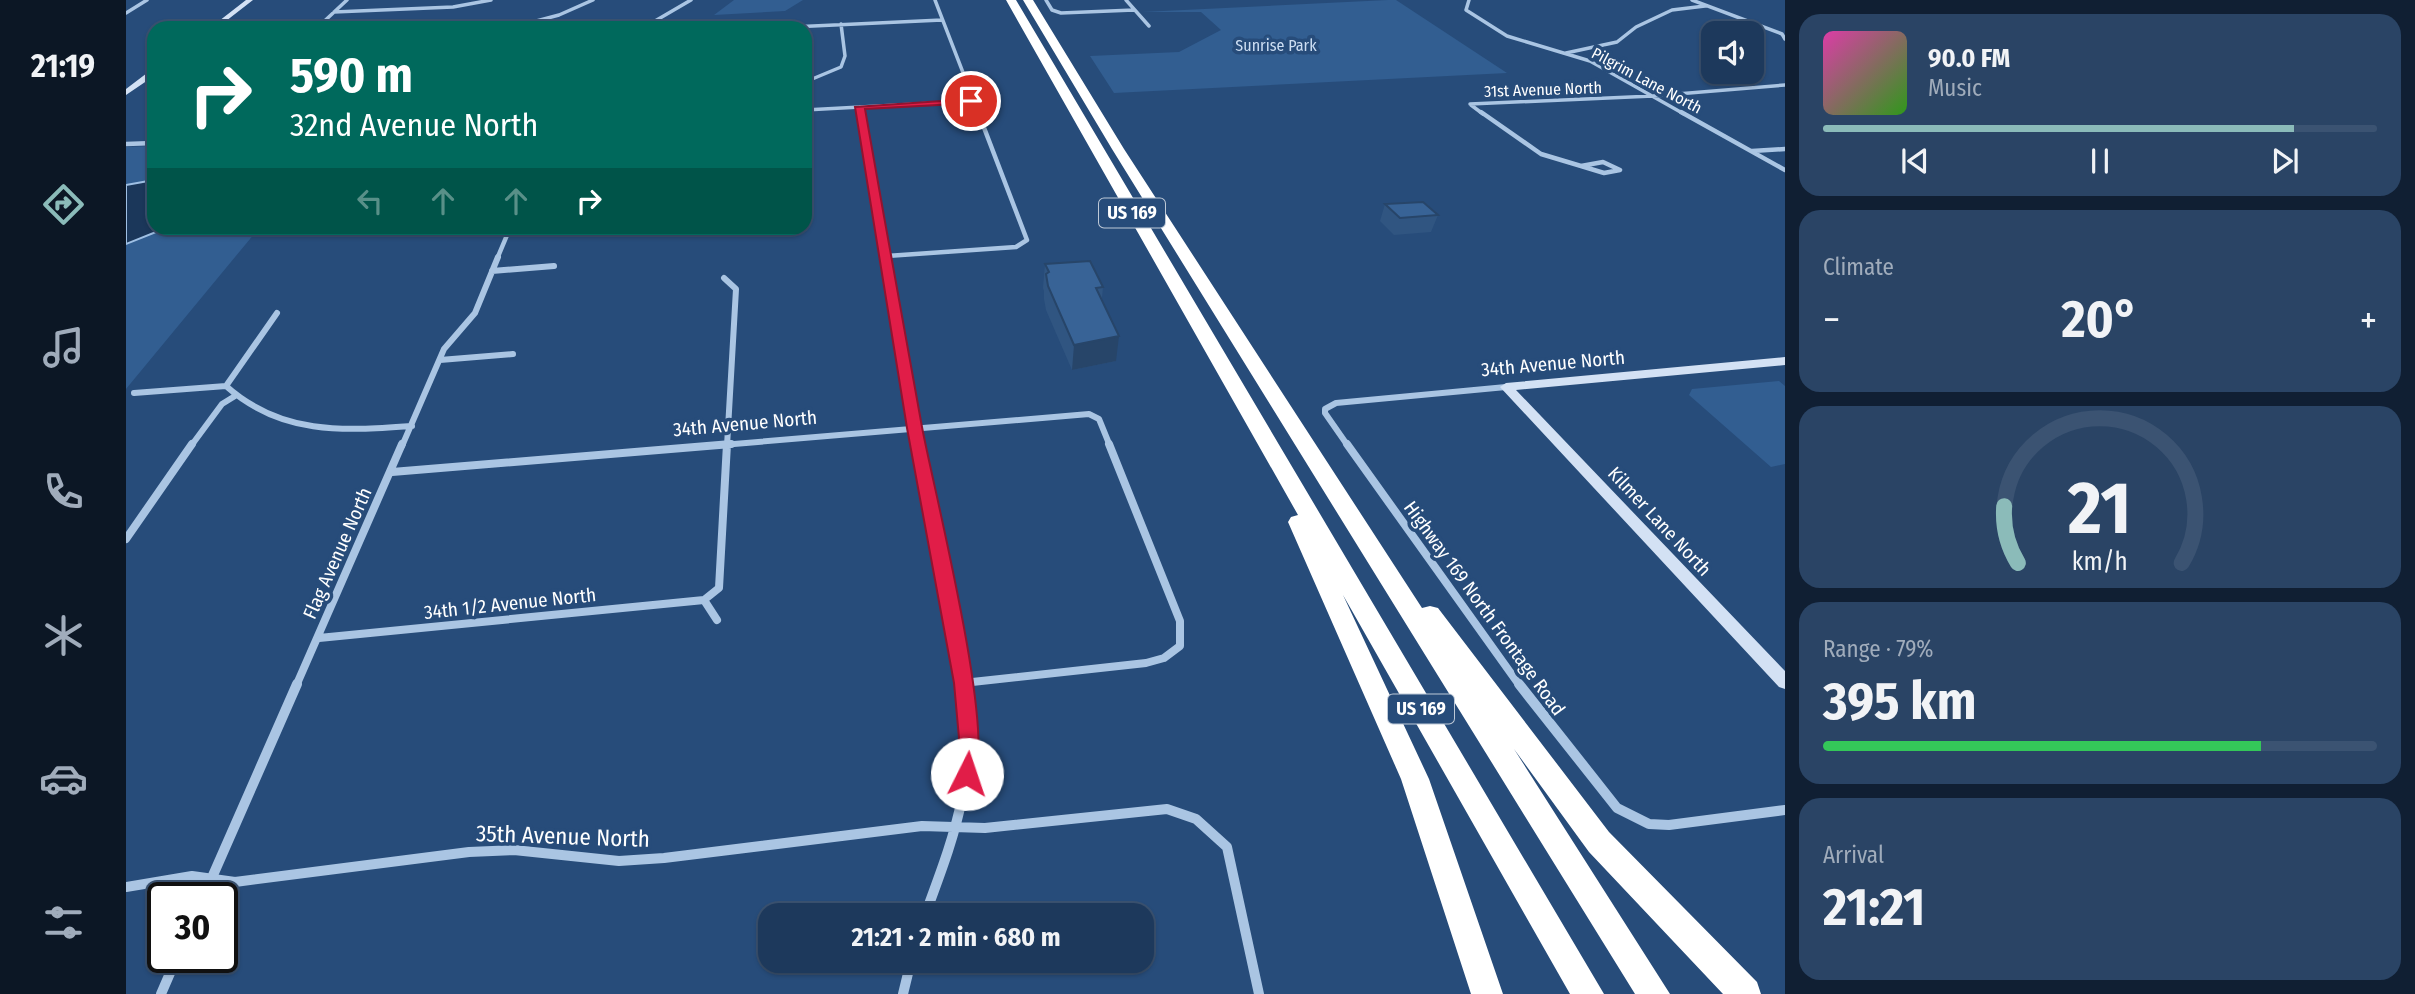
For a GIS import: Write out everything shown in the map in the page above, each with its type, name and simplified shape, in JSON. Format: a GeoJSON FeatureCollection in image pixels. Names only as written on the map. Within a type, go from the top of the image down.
{"type":"FeatureCollection","features":[{"type":"Feature","properties":{"kind":"highway","name":"US 169"},"geometry":{"type":"LineString","coordinates":[[1011,0],[1588,994]]}},
{"type":"Feature","properties":{"kind":"highway","name":"US 169"},"geometry":{"type":"LineString","coordinates":[[1028,0],[1118,149],[1654,994]]}},
{"type":"Feature","properties":{"kind":"highway"},"geometry":{"type":"LineString","coordinates":[[1256,424],[1415,779],[1487,994]]}},
{"type":"Feature","properties":{"kind":"highway"},"geometry":{"type":"LineString","coordinates":[[1331,482],[1599,842],[1745,994]]}},
{"type":"Feature","properties":{"kind":"street"},"geometry":{"type":"LineString","coordinates":[[126,13],[147,0]]}},
{"type":"Feature","properties":{"kind":"street"},"geometry":{"type":"LineString","coordinates":[[222,21],[250,0]]}},
{"type":"Feature","properties":{"kind":"street"},"geometry":{"type":"LineString","coordinates":[[324,21],[347,0]]}},
{"type":"Feature","properties":{"kind":"street"},"geometry":{"type":"LineString","coordinates":[[334,12],[453,7],[491,0]]}},
{"type":"Feature","properties":{"kind":"street"},"geometry":{"type":"LineString","coordinates":[[541,21],[593,0]]}},
{"type":"Feature","properties":{"kind":"street"},"geometry":{"type":"LineString","coordinates":[[655,21],[691,0]]}},
{"type":"Feature","properties":{"kind":"street"},"geometry":{"type":"LineString","coordinates":[[887,256],[1024,244],[1027,240],[971,101],[935,0]]}},
{"type":"Feature","properties":{"kind":"street"},"geometry":{"type":"LineString","coordinates":[[1046,0],[1052,10],[1060,13],[1134,10]]}},
{"type":"Feature","properties":{"kind":"street"},"geometry":{"type":"LineString","coordinates":[[1126,0],[1149,26]]}},
{"type":"Feature","properties":{"kind":"street","name":"Pilgrim Lane North"},"geometry":{"type":"LineString","coordinates":[[1469,0],[1466,10],[1507,36],[1590,61],[1785,170]]}},
{"type":"Feature","properties":{"kind":"street"},"geometry":{"type":"LineString","coordinates":[[1692,0],[1749,24],[1784,35]]}},
{"type":"Feature","properties":{"kind":"street"},"geometry":{"type":"LineString","coordinates":[[1566,53],[1617,41],[1636,27],[1672,10],[1705,6]]}},
{"type":"Feature","properties":{"kind":"street"},"geometry":{"type":"LineString","coordinates":[[812,26],[942,20]]}},
{"type":"Feature","properties":{"kind":"street"},"geometry":{"type":"LineString","coordinates":[[812,79],[841,67],[845,56],[841,24]]}},
{"type":"Feature","properties":{"kind":"street"},"geometry":{"type":"LineString","coordinates":[[126,93],[147,77]]}},
{"type":"Feature","properties":{"kind":"street","name":"31st Avenue North"},"geometry":{"type":"LineString","coordinates":[[1580,166],[1541,154],[1470,104],[1653,96],[1785,85]]}},
{"type":"Feature","properties":{"kind":"street"},"geometry":{"type":"LineString","coordinates":[[812,110],[971,101]]}},
{"type":"Feature","properties":{"kind":"street"},"geometry":{"type":"LineString","coordinates":[[860,107],[915,428],[963,683],[969,738],[958,827],[930,903]]}},
{"type":"Feature","properties":{"kind":"street"},"geometry":{"type":"LineString","coordinates":[[126,144],[147,143]]}},
{"type":"Feature","properties":{"kind":"street"},"geometry":{"type":"LineString","coordinates":[[1751,151],[1785,149]]}},
{"type":"Feature","properties":{"kind":"street"},"geometry":{"type":"LineString","coordinates":[[1602,162],[1620,170],[1604,173],[1580,166],[1602,162]]}},
{"type":"Feature","properties":{"kind":"street","name":"Flag Avenue North"},"geometry":{"type":"LineString","coordinates":[[211,880],[444,349],[475,313],[507,235]]}},
{"type":"Feature","properties":{"kind":"street"},"geometry":{"type":"LineString","coordinates":[[492,271],[554,266]]}},
{"type":"Feature","properties":{"kind":"street"},"geometry":{"type":"LineString","coordinates":[[717,620],[704,600],[719,589],[736,289],[724,278]]}},
{"type":"Feature","properties":{"kind":"street"},"geometry":{"type":"LineString","coordinates":[[226,386],[277,313]]}},
{"type":"Feature","properties":{"kind":"street"},"geometry":{"type":"LineString","coordinates":[[440,360],[513,354]]}},
{"type":"Feature","properties":{"kind":"street","name":"34th Avenue North"},"geometry":{"type":"LineString","coordinates":[[1325,409],[1336,403],[1785,361]]}},
{"type":"Feature","properties":{"kind":"street"},"geometry":{"type":"LineString","coordinates":[[134,393],[226,386]]}},
{"type":"Feature","properties":{"kind":"street"},"geometry":{"type":"LineString","coordinates":[[226,386],[235,396],[259,411],[310,427],[344,430],[412,426]]}},
{"type":"Feature","properties":{"kind":"street","name":"Kilmer Lane North"},"geometry":{"type":"LineString","coordinates":[[1506,387],[1785,682]]}},
{"type":"Feature","properties":{"kind":"street"},"geometry":{"type":"LineString","coordinates":[[126,539],[211,417],[222,404],[235,396]]}},
{"type":"Feature","properties":{"kind":"street","name":"Highway 169 North Frontage Road"},"geometry":{"type":"LineString","coordinates":[[1325,409],[1336,430],[1519,684],[1605,796],[1631,817],[1649,824],[1669,825],[1785,810]]}},
{"type":"Feature","properties":{"kind":"street","name":"34th Avenue North"},"geometry":{"type":"LineString","coordinates":[[392,472],[1089,414],[1099,419],[1180,621],[1180,646],[1164,658],[1146,663],[963,683]]}},
{"type":"Feature","properties":{"kind":"street","name":"34th 1/2 Avenue North"},"geometry":{"type":"LineString","coordinates":[[318,638],[704,600]]}},
{"type":"Feature","properties":{"kind":"street","name":"35th Avenue North"},"geometry":{"type":"LineString","coordinates":[[126,887],[192,876],[235,881],[514,849],[619,861],[653,859],[922,826],[985,828],[1156,808],[1177,809],[1196,817],[1213,830],[1227,847],[1259,994]]}},
{"type":"Feature","properties":{"kind":"street"},"geometry":{"type":"LineString","coordinates":[[161,994],[170,973]]}},
{"type":"Feature","properties":{"kind":"street"},"geometry":{"type":"LineString","coordinates":[[903,994],[908,973]]}},
{"type":"Feature","properties":{"kind":"green space"},"geometry":{"type":"Polygon","coordinates":[[[734,0],[803,0],[785,11],[714,15],[734,0]]]}},
{"type":"Feature","properties":{"kind":"green space","name":"Sunrise Park"},"geometry":{"type":"Polygon","coordinates":[[[1396,0],[1507,73],[1114,93],[1090,56],[1179,52],[1221,30],[1201,12],[1142,12],[1396,0]]]}},
{"type":"Feature","properties":{"kind":"green space"},"geometry":{"type":"Polygon","coordinates":[[[147,146],[147,235],[253,235],[126,389],[126,147],[147,146]]]}},
{"type":"Feature","properties":{"kind":"green space"},"geometry":{"type":"Polygon","coordinates":[[[1779,381],[1785,386],[1785,464],[1771,467],[1689,395],[1692,389],[1779,381]]]}},
{"type":"Feature","properties":{"kind":"shaded area"},"geometry":{"type":"Polygon","coordinates":[[[147,181],[148,235],[126,244],[126,185],[147,181]]]}},
{"type":"Feature","properties":{"kind":"building"},"geometry":{"type":"Polygon","coordinates":[[[1423,202],[1438,215],[1400,218],[1385,204],[1423,202]]]}},
{"type":"Feature","properties":{"kind":"building"},"geometry":{"type":"Polygon","coordinates":[[[1090,261],[1103,287],[1096,288],[1119,336],[1074,345],[1048,286],[1046,274],[1049,272],[1045,264],[1090,261]]]}},
{"type":"Feature","properties":{"kind":"route"},"geometry":{"type":"LineString","coordinates":[[967,774],[969,738],[963,683],[915,428],[860,107],[971,101]]}}]}
